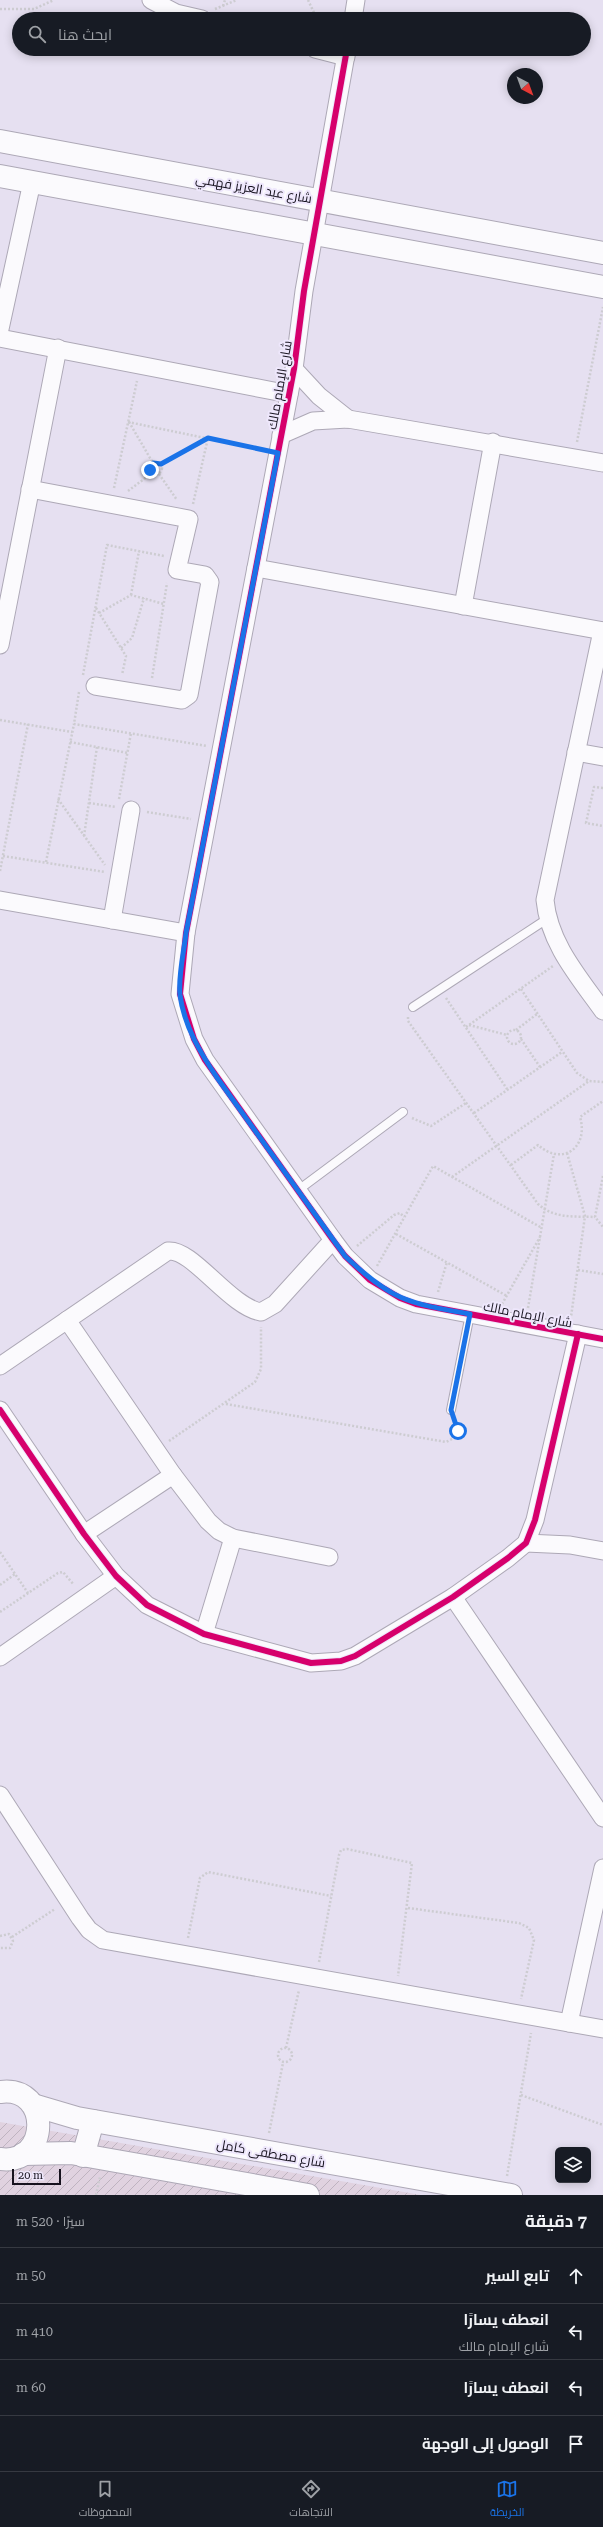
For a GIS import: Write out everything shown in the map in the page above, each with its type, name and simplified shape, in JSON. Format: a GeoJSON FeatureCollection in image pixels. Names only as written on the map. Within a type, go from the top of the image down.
{"type":"FeatureCollection","features":[{"type":"Feature","properties":{"kind":"street"},"geometry":{"type":"LineString","coordinates":[[151,0],[174,12]]}},
{"type":"Feature","properties":{"kind":"street"},"geometry":{"type":"LineString","coordinates":[[354,12],[356,0]]}},
{"type":"Feature","properties":{"kind":"street","name":"شارع الإمام مالك"},"geometry":{"type":"LineString","coordinates":[[345,56],[314,234],[294,369],[282,435],[186,933],[180,994],[194,1039],[213,1073],[296,1191],[345,1256],[370,1280],[400,1298],[434,1308],[603,1339]]}},
{"type":"Feature","properties":{"kind":"street","name":"شارع عبد العزيز فهمي"},"geometry":{"type":"LineString","coordinates":[[0,141],[320,199],[603,253]]}},
{"type":"Feature","properties":{"kind":"street"},"geometry":{"type":"LineString","coordinates":[[0,176],[603,287]]}},
{"type":"Feature","properties":{"kind":"street"},"geometry":{"type":"LineString","coordinates":[[0,329],[32,182]]}},
{"type":"Feature","properties":{"kind":"street"},"geometry":{"type":"LineString","coordinates":[[0,338],[58,348],[289,394]]}},
{"type":"Feature","properties":{"kind":"street"},"geometry":{"type":"LineString","coordinates":[[0,645],[58,348]]}},
{"type":"Feature","properties":{"kind":"street"},"geometry":{"type":"LineString","coordinates":[[294,369],[319,396],[348,419]]}},
{"type":"Feature","properties":{"kind":"street"},"geometry":{"type":"LineString","coordinates":[[282,435],[313,421],[348,419],[493,442],[603,463]]}},
{"type":"Feature","properties":{"kind":"street"},"geometry":{"type":"LineString","coordinates":[[463,606],[493,442]]}},
{"type":"Feature","properties":{"kind":"street"},"geometry":{"type":"LineString","coordinates":[[30,489],[189,519],[179,565],[205,575],[210,582],[189,695],[182,700],[86,684]]}},
{"type":"Feature","properties":{"kind":"street"},"geometry":{"type":"LineString","coordinates":[[256,568],[602,631],[545,900],[547,919],[565,958],[603,1011]]}},
{"type":"Feature","properties":{"kind":"street"},"geometry":{"type":"LineString","coordinates":[[576,752],[603,757]]}},
{"type":"Feature","properties":{"kind":"street"},"geometry":{"type":"LineString","coordinates":[[112,920],[124,808]]}},
{"type":"Feature","properties":{"kind":"street"},"geometry":{"type":"LineString","coordinates":[[0,900],[186,933]]}},
{"type":"Feature","properties":{"kind":"street"},"geometry":{"type":"LineString","coordinates":[[0,1366],[168,1250],[174,1250],[190,1260],[244,1307],[261,1312],[276,1304],[333,1240]]}},
{"type":"Feature","properties":{"kind":"street"},"geometry":{"type":"LineString","coordinates":[[67,1320],[173,1475],[208,1521],[219,1531],[233,1538],[329,1557]]}},
{"type":"Feature","properties":{"kind":"street"},"geometry":{"type":"LineString","coordinates":[[0,1410],[84,1534],[116,1576],[147,1605],[204,1634],[311,1663],[341,1661],[355,1656],[453,1597],[526,1543],[535,1520],[574,1333]]}},
{"type":"Feature","properties":{"kind":"street"},"geometry":{"type":"LineString","coordinates":[[84,1534],[173,1475]]}},
{"type":"Feature","properties":{"kind":"street"},"geometry":{"type":"LineString","coordinates":[[204,1634],[233,1538]]}},
{"type":"Feature","properties":{"kind":"street"},"geometry":{"type":"LineString","coordinates":[[526,1543],[570,1545],[603,1551]]}},
{"type":"Feature","properties":{"kind":"street"},"geometry":{"type":"LineString","coordinates":[[0,1657],[116,1576]]}},
{"type":"Feature","properties":{"kind":"street"},"geometry":{"type":"LineString","coordinates":[[453,1597],[603,1818]]}},
{"type":"Feature","properties":{"kind":"street"},"geometry":{"type":"LineString","coordinates":[[0,1795],[68,1901],[89,1930],[103,1940],[603,2029]]}},
{"type":"Feature","properties":{"kind":"street"},"geometry":{"type":"LineString","coordinates":[[569,2023],[603,1868]]}},
{"type":"Feature","properties":{"kind":"street","name":"شارع مصطفى كامل"},"geometry":{"type":"LineString","coordinates":[[0,2076],[7,2092],[33,2105],[62,2115],[508,2194]]}},
{"type":"Feature","properties":{"kind":"street"},"geometry":{"type":"LineString","coordinates":[[23,2154],[37,2137],[39,2126],[33,2105]]}},
{"type":"Feature","properties":{"kind":"street"},"geometry":{"type":"LineString","coordinates":[[83,2156],[93,2121]]}},
{"type":"Feature","properties":{"kind":"street"},"geometry":{"type":"LineString","coordinates":[[0,2158],[14,2158],[23,2154],[53,2152],[308,2195]]}},
{"type":"Feature","properties":{"kind":"lane"},"geometry":{"type":"LineString","coordinates":[[413,1007],[547,919]]}},
{"type":"Feature","properties":{"kind":"lane"},"geometry":{"type":"LineString","coordinates":[[296,1191],[403,1112]]}},
{"type":"Feature","properties":{"kind":"lane"},"geometry":{"type":"LineString","coordinates":[[451,1410],[470,1314]]}},
{"type":"Feature","properties":{"kind":"path"},"geometry":{"type":"LineString","coordinates":[[0,8],[34,9],[54,0]]}},
{"type":"Feature","properties":{"kind":"path"},"geometry":{"type":"LineString","coordinates":[[223,6],[225,0]]}},
{"type":"Feature","properties":{"kind":"path"},"geometry":{"type":"LineString","coordinates":[[308,0],[314,12]]}},
{"type":"Feature","properties":{"kind":"path"},"geometry":{"type":"LineString","coordinates":[[574,458],[603,307]]}},
{"type":"Feature","properties":{"kind":"path"},"geometry":{"type":"LineString","coordinates":[[110,504],[140,364]]}},
{"type":"Feature","properties":{"kind":"path"},"geometry":{"type":"LineString","coordinates":[[128,422],[278,453]]}},
{"type":"Feature","properties":{"kind":"path"},"geometry":{"type":"LineString","coordinates":[[128,422],[153,463]]}},
{"type":"Feature","properties":{"kind":"path"},"geometry":{"type":"LineString","coordinates":[[153,463],[161,464],[208,438]]}},
{"type":"Feature","properties":{"kind":"path"},"geometry":{"type":"LineString","coordinates":[[189,519],[208,438]]}},
{"type":"Feature","properties":{"kind":"path"},"geometry":{"type":"LineString","coordinates":[[152,473],[150,466],[153,463]]}},
{"type":"Feature","properties":{"kind":"path"},"geometry":{"type":"LineString","coordinates":[[159,474],[162,471],[161,464]]}},
{"type":"Feature","properties":{"kind":"path"},"geometry":{"type":"LineString","coordinates":[[110,504],[152,473],[159,474],[189,519]]}},
{"type":"Feature","properties":{"kind":"path"},"geometry":{"type":"LineString","coordinates":[[46,862],[72,732],[86,684],[96,607],[107,545],[139,551],[179,565],[167,580],[149,695]]}},
{"type":"Feature","properties":{"kind":"path"},"geometry":{"type":"LineString","coordinates":[[130,595],[139,551]]}},
{"type":"Feature","properties":{"kind":"path"},"geometry":{"type":"LineString","coordinates":[[99,613],[130,595],[164,604]]}},
{"type":"Feature","properties":{"kind":"path"},"geometry":{"type":"LineString","coordinates":[[121,648],[132,638],[144,598]]}},
{"type":"Feature","properties":{"kind":"path"},"geometry":{"type":"LineString","coordinates":[[96,607],[126,656],[119,690]]}},
{"type":"Feature","properties":{"kind":"path"},"geometry":{"type":"LineString","coordinates":[[0,720],[72,732]]}},
{"type":"Feature","properties":{"kind":"path"},"geometry":{"type":"LineString","coordinates":[[0,871],[28,724]]}},
{"type":"Feature","properties":{"kind":"path"},"geometry":{"type":"LineString","coordinates":[[74,724],[222,748]]}},
{"type":"Feature","properties":{"kind":"path"},"geometry":{"type":"LineString","coordinates":[[124,808],[131,733]]}},
{"type":"Feature","properties":{"kind":"path"},"geometry":{"type":"LineString","coordinates":[[70,742],[128,753]]}},
{"type":"Feature","properties":{"kind":"path"},"geometry":{"type":"LineString","coordinates":[[84,836],[96,747]]}},
{"type":"Feature","properties":{"kind":"path"},"geometry":{"type":"LineString","coordinates":[[603,788],[594,787],[586,823],[603,826]]}},
{"type":"Feature","properties":{"kind":"path"},"geometry":{"type":"LineString","coordinates":[[3,856],[110,872],[58,799]]}},
{"type":"Feature","properties":{"kind":"path"},"geometry":{"type":"LineString","coordinates":[[466,1027],[565,958]]}},
{"type":"Feature","properties":{"kind":"path"},"geometry":{"type":"LineString","coordinates":[[521,989],[577,1074],[589,1081],[603,1082]]}},
{"type":"Feature","properties":{"kind":"path"},"geometry":{"type":"LineString","coordinates":[[440,990],[507,1089]]}},
{"type":"Feature","properties":{"kind":"path"},"geometry":{"type":"LineString","coordinates":[[413,1007],[408,1014],[408,1021],[545,1211],[556,1216],[596,1217]]}},
{"type":"Feature","properties":{"kind":"path"},"geometry":{"type":"LineString","coordinates":[[507,1035],[509,1031],[516,1030],[537,1014]]}},
{"type":"Feature","properties":{"kind":"path"},"geometry":{"type":"LineString","coordinates":[[469,1024],[507,1035]]}},
{"type":"Feature","properties":{"kind":"path"},"geometry":{"type":"LineString","coordinates":[[516,1030],[521,1035],[521,1039],[540,1067]]}},
{"type":"Feature","properties":{"kind":"path"},"geometry":{"type":"LineString","coordinates":[[507,1035],[509,1042],[512,1044],[519,1042],[521,1039]]}},
{"type":"Feature","properties":{"kind":"path"},"geometry":{"type":"LineString","coordinates":[[474,1113],[562,1052]]}},
{"type":"Feature","properties":{"kind":"path"},"geometry":{"type":"LineString","coordinates":[[452,1177],[589,1081]]}},
{"type":"Feature","properties":{"kind":"path"},"geometry":{"type":"LineString","coordinates":[[511,1165],[538,1145],[554,1154],[567,1153],[576,1147],[582,1138],[583,1127],[580,1117],[603,1101]]}},
{"type":"Feature","properties":{"kind":"path"},"geometry":{"type":"LineString","coordinates":[[403,1112],[431,1126],[466,1103]]}},
{"type":"Feature","properties":{"kind":"path"},"geometry":{"type":"LineString","coordinates":[[567,1153],[585,1216],[578,1270],[574,1333]]}},
{"type":"Feature","properties":{"kind":"path"},"geometry":{"type":"LineString","coordinates":[[525,1324],[554,1154]]}},
{"type":"Feature","properties":{"kind":"path"},"geometry":{"type":"LineString","coordinates":[[370,1280],[433,1166],[542,1228]]}},
{"type":"Feature","properties":{"kind":"path"},"geometry":{"type":"LineString","coordinates":[[603,1176],[596,1217],[603,1227]]}},
{"type":"Feature","properties":{"kind":"path"},"geometry":{"type":"LineString","coordinates":[[345,1256],[394,1215],[400,1212],[404,1217]]}},
{"type":"Feature","properties":{"kind":"path"},"geometry":{"type":"LineString","coordinates":[[396,1234],[507,1296]]}},
{"type":"Feature","properties":{"kind":"path"},"geometry":{"type":"LineString","coordinates":[[494,1318],[541,1235]]}},
{"type":"Feature","properties":{"kind":"path"},"geometry":{"type":"LineString","coordinates":[[434,1308],[447,1262]]}},
{"type":"Feature","properties":{"kind":"path"},"geometry":{"type":"LineString","coordinates":[[578,1270],[603,1274]]}},
{"type":"Feature","properties":{"kind":"path"},"geometry":{"type":"LineString","coordinates":[[156,1450],[226,1404],[255,1382],[261,1369],[261,1312]]}},
{"type":"Feature","properties":{"kind":"path"},"geometry":{"type":"LineString","coordinates":[[226,1404],[446,1442],[454,1438],[458,1431],[451,1410]]}},
{"type":"Feature","properties":{"kind":"path"},"geometry":{"type":"LineString","coordinates":[[0,1552],[28,1593]]}},
{"type":"Feature","properties":{"kind":"path"},"geometry":{"type":"LineString","coordinates":[[0,1612],[58,1573],[63,1572],[85,1598]]}},
{"type":"Feature","properties":{"kind":"path"},"geometry":{"type":"LineString","coordinates":[[0,1585],[15,1574]]}},
{"type":"Feature","properties":{"kind":"path"},"geometry":{"type":"LineString","coordinates":[[286,2048],[309,1976],[331,1896],[338,1855],[341,1850],[347,1849],[412,1863],[408,1908],[396,1992]]}},
{"type":"Feature","properties":{"kind":"path"},"geometry":{"type":"LineString","coordinates":[[185,1954],[200,1878],[208,1872],[331,1896]]}},
{"type":"Feature","properties":{"kind":"path"},"geometry":{"type":"LineString","coordinates":[[12,1937],[68,1901]]}},
{"type":"Feature","properties":{"kind":"path"},"geometry":{"type":"LineString","coordinates":[[408,1908],[519,1923],[529,1928],[534,1940],[526,2015],[521,2095],[508,2194]]}},
{"type":"Feature","properties":{"kind":"path"},"geometry":{"type":"LineString","coordinates":[[0,1936],[5,1934],[12,1937]]}},
{"type":"Feature","properties":{"kind":"path"},"geometry":{"type":"LineString","coordinates":[[0,1948],[10,1948],[13,1941],[12,1937]]}},
{"type":"Feature","properties":{"kind":"path"},"geometry":{"type":"LineString","coordinates":[[283,2063],[279,2061],[277,2054],[282,2048],[286,2048]]}},
{"type":"Feature","properties":{"kind":"path"},"geometry":{"type":"LineString","coordinates":[[283,2063],[290,2060],[292,2057],[290,2050],[286,2048]]}},
{"type":"Feature","properties":{"kind":"path"},"geometry":{"type":"LineString","coordinates":[[265,2152],[283,2063]]}},
{"type":"Feature","properties":{"kind":"path"},"geometry":{"type":"LineString","coordinates":[[521,2095],[603,2125]]}},
{"type":"Feature","properties":{"kind":"shaded area"},"geometry":{"type":"Polygon","coordinates":[[[0,2122],[421,2195],[0,2195],[0,2122]]]}},
{"type":"Feature","properties":{"kind":"cycle path"},"geometry":{"type":"LineString","coordinates":[[346,56],[304,291],[294,369],[186,933],[180,994],[194,1039],[205,1060],[333,1240],[345,1256],[370,1280],[400,1298],[416,1304],[603,1339]]}},
{"type":"Feature","properties":{"kind":"cycle path"},"geometry":{"type":"LineString","coordinates":[[0,1410],[84,1534],[116,1576],[147,1605],[204,1634],[311,1663],[341,1661],[355,1656],[453,1597],[508,1558],[526,1543],[535,1520],[578,1334]]}},
{"type":"Feature","properties":{"kind":"route"},"geometry":{"type":"LineString","coordinates":[[150,470],[150,466],[153,463],[157,462],[161,464],[208,438],[278,453],[186,933],[180,994],[186,1017],[204,1060],[296,1191],[345,1256],[370,1280],[384,1290],[400,1298],[416,1304],[470,1314],[451,1410],[458,1431]]}}]}
